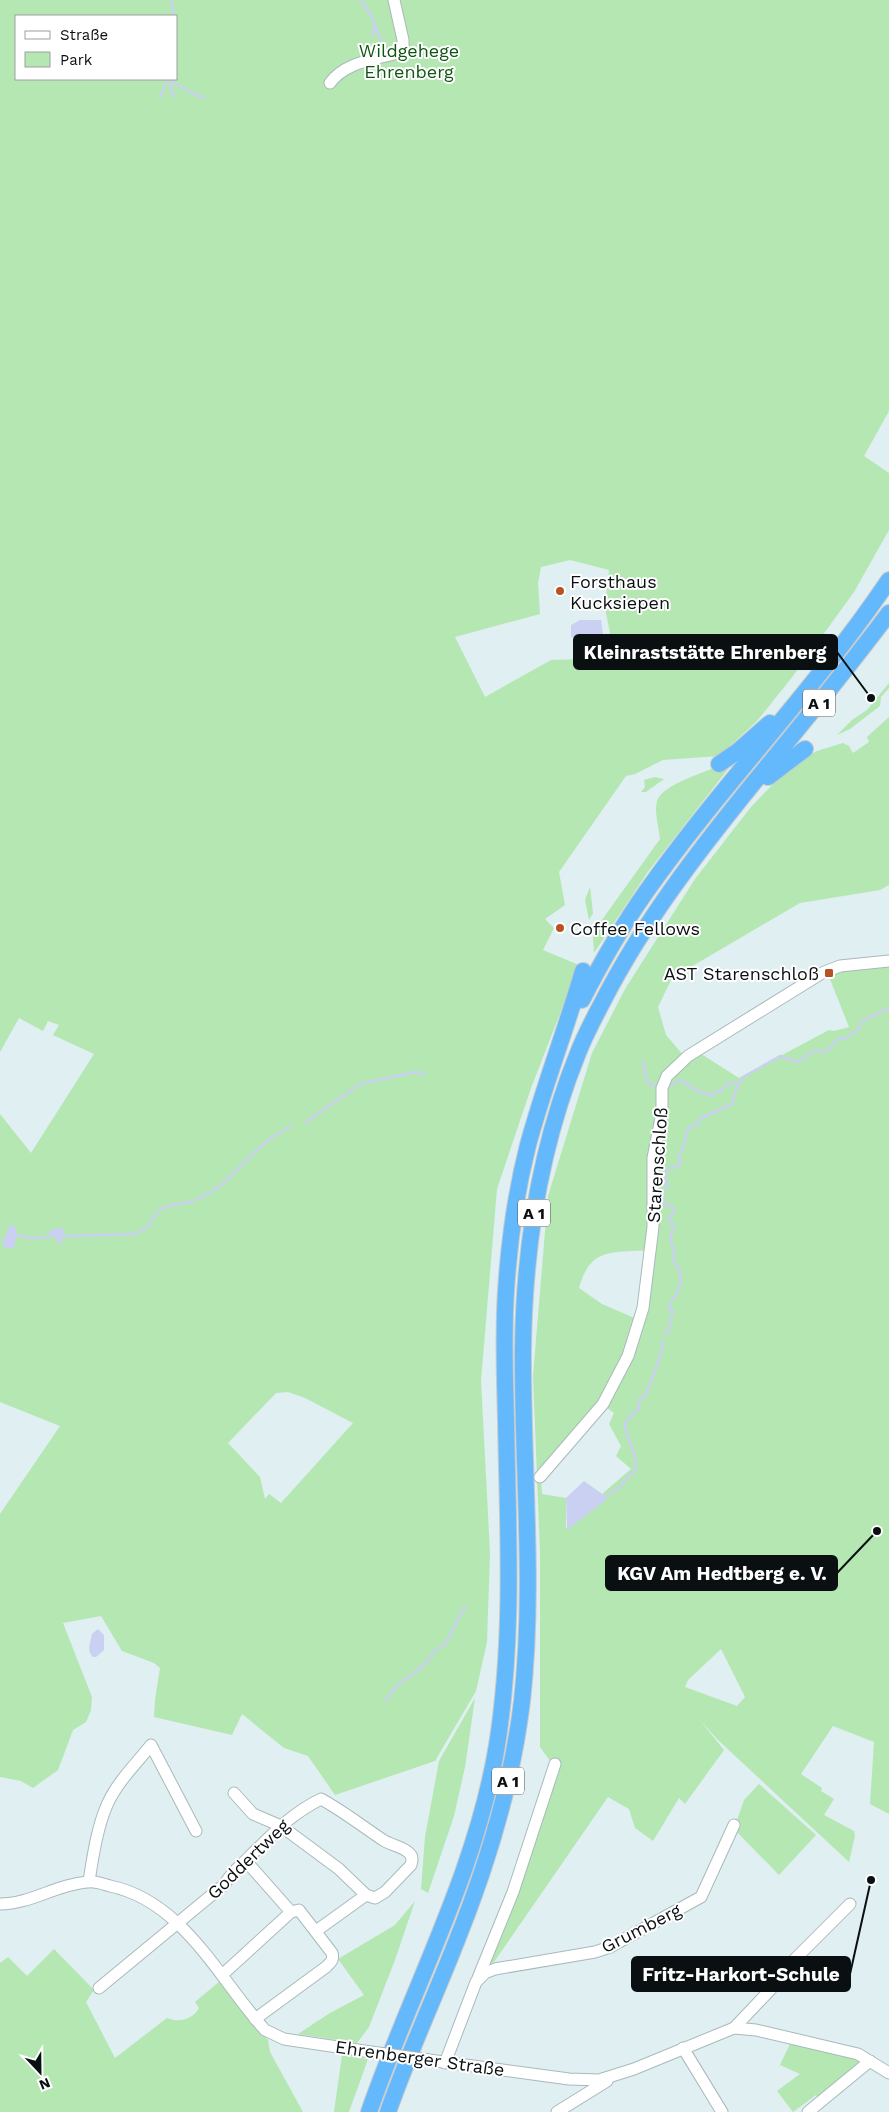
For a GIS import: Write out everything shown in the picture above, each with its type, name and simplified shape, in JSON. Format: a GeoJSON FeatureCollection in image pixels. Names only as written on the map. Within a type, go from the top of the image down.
{"type":"FeatureCollection","features":[{"type":"Feature","properties":{"kind":"highway","name":"A 1"},"geometry":{"type":"LineString","coordinates":[[369,2112],[437,1943],[464,1868],[492,1772],[505,1678],[509,1593],[505,1332],[510,1249],[527,1149],[548,1078],[565,1033],[615,940],[645,894],[679,847],[799,700],[889,580]]}},
{"type":"Feature","properties":{"kind":"highway","name":"A 1"},"geometry":{"type":"LineString","coordinates":[[388,2112],[477,1886],[506,1790],[522,1699],[526,1648],[526,1511],[532,1475],[523,1344],[527,1261],[537,1190],[549,1136],[565,1088],[579,1049],[620,968],[661,904],[707,841],[835,684],[889,613]]}},
{"type":"Feature","properties":{"kind":"highway"},"geometry":{"type":"LineString","coordinates":[[719,764],[738,751],[799,700]]}},
{"type":"Feature","properties":{"kind":"highway"},"geometry":{"type":"LineString","coordinates":[[747,791],[805,749]]}},
{"type":"Feature","properties":{"kind":"highway"},"geometry":{"type":"LineString","coordinates":[[565,1033],[583,971]]}},
{"type":"Feature","properties":{"kind":"street"},"geometry":{"type":"LineString","coordinates":[[330,83],[335,76],[350,66],[400,52],[403,47],[403,40],[394,0]]}},
{"type":"Feature","properties":{"kind":"street","name":"Starenschloß"},"geometry":{"type":"LineString","coordinates":[[532,1475],[603,1404],[628,1356],[643,1308],[653,1228],[654,1158],[662,1113],[662,1088],[667,1076],[688,1056],[822,973],[840,966],[889,961]]}},
{"type":"Feature","properties":{"kind":"street"},"geometry":{"type":"LineString","coordinates":[[89,1881],[107,1806],[120,1784],[151,1745],[196,1831]]}},
{"type":"Feature","properties":{"kind":"street"},"geometry":{"type":"LineString","coordinates":[[445,2063],[513,1892],[555,1764]]}},
{"type":"Feature","properties":{"kind":"street"},"geometry":{"type":"LineString","coordinates":[[234,1793],[253,1814],[281,1826],[339,1869],[366,1895],[316,1931]]}},
{"type":"Feature","properties":{"kind":"street","name":"Goddertweg"},"geometry":{"type":"LineString","coordinates":[[99,1988],[225,1884],[229,1876],[281,1826],[303,1808],[321,1800],[355,1820],[383,1840],[411,1855],[413,1860],[411,1865],[386,1892],[375,1898],[366,1895]]}},
{"type":"Feature","properties":{"kind":"street","name":"Grumberg"},"geometry":{"type":"LineString","coordinates":[[476,1982],[485,1973],[495,1968],[595,1952],[610,1947],[701,1897],[734,1824]]}},
{"type":"Feature","properties":{"kind":"street"},"geometry":{"type":"LineString","coordinates":[[246,1861],[291,1912]]}},
{"type":"Feature","properties":{"kind":"street","name":"Ehrenberger Straße"},"geometry":{"type":"LineString","coordinates":[[0,1904],[19,1902],[89,1881],[118,1887],[141,1897],[159,1907],[178,1923],[265,2030],[284,2039],[445,2063],[569,2079],[599,2080],[614,2076],[734,2028],[756,2030],[838,2048],[858,2054],[889,2073]]}},
{"type":"Feature","properties":{"kind":"street"},"geometry":{"type":"LineString","coordinates":[[734,2028],[771,1989],[782,1972],[850,1904]]}},
{"type":"Feature","properties":{"kind":"street"},"geometry":{"type":"LineString","coordinates":[[222,1975],[291,1912],[299,1910],[316,1931],[332,1953],[332,1961],[255,2019]]}},
{"type":"Feature","properties":{"kind":"street"},"geometry":{"type":"LineString","coordinates":[[683,2048],[722,2112]]}},
{"type":"Feature","properties":{"kind":"street"},"geometry":{"type":"LineString","coordinates":[[808,2112],[870,2060]]}},
{"type":"Feature","properties":{"kind":"street"},"geometry":{"type":"LineString","coordinates":[[557,2112],[614,2076]]}},
{"type":"Feature","properties":{"kind":"green space","name":"Wildgehege Ehrenberg"},"geometry":{"type":"Polygon","coordinates":[[[0,0],[889,0],[889,411],[864,456],[889,473],[889,530],[854,592],[793,676],[757,721],[719,756],[663,760],[635,774],[626,776],[559,872],[565,905],[545,919],[554,928],[543,950],[579,965],[531,1088],[497,1189],[481,1381],[490,1553],[487,1642],[476,1691],[435,1761],[335,1795],[308,1756],[284,1748],[242,1714],[232,1735],[154,1717],[160,1668],[154,1663],[122,1651],[101,1616],[63,1623],[92,1697],[91,1710],[86,1722],[73,1730],[58,1770],[33,1788],[21,1781],[0,1777],[0,1514],[60,1426],[0,1402],[0,1114],[31,1153],[94,1054],[53,1035],[59,1025],[48,1021],[43,1031],[19,1018],[0,1052],[0,0]],[[570,560],[541,567],[538,583],[540,614],[455,637],[485,697],[551,660],[615,658],[605,608],[609,570],[570,560]],[[288,1392],[276,1393],[228,1443],[260,1477],[265,1499],[269,1494],[281,1503],[353,1423],[305,1398],[288,1392]]]}},
{"type":"Feature","properties":{"kind":"green space"},"geometry":{"type":"Polygon","coordinates":[[[889,683],[889,688],[881,697],[880,706],[850,729],[837,735],[852,720],[867,710],[889,683]]]}},
{"type":"Feature","properties":{"kind":"green space"},"geometry":{"type":"Polygon","coordinates":[[[889,717],[889,885],[880,890],[800,903],[672,978],[658,1007],[666,1035],[684,1056],[698,1052],[739,1078],[829,1030],[834,1031],[849,1027],[828,974],[841,970],[889,963],[889,1814],[870,1804],[874,1742],[833,1726],[801,1774],[822,1788],[821,1791],[834,1799],[824,1815],[854,1831],[855,1836],[849,1862],[718,1740],[699,1719],[724,1750],[685,1804],[679,1798],[653,1841],[635,1828],[629,1809],[608,1797],[494,1962],[486,1965],[556,1769],[540,1747],[540,1551],[533,1376],[548,1196],[592,1053],[625,989],[695,879],[751,807],[779,778],[802,759],[817,751],[843,743],[849,746],[853,753],[869,742],[867,737],[889,717]],[[648,1250],[613,1253],[596,1259],[589,1265],[579,1288],[602,1304],[639,1320],[648,1250]],[[602,1404],[541,1477],[542,1494],[566,1498],[566,1529],[605,1496],[602,1494],[631,1469],[616,1456],[621,1446],[609,1424],[614,1413],[602,1404]],[[721,1649],[688,1680],[685,1687],[737,1706],[745,1697],[721,1649]]]}},
{"type":"Feature","properties":{"kind":"green space"},"geometry":{"type":"Polygon","coordinates":[[[735,760],[647,873],[594,953],[594,931],[660,839],[656,810],[657,801],[661,794],[679,782],[735,760]]]}},
{"type":"Feature","properties":{"kind":"green space"},"geometry":{"type":"Polygon","coordinates":[[[655,777],[664,779],[646,792],[641,792],[645,787],[644,780],[655,777]]]}},
{"type":"Feature","properties":{"kind":"green space"},"geometry":{"type":"Polygon","coordinates":[[[590,887],[593,913],[589,920],[585,900],[590,887]]]}},
{"type":"Feature","properties":{"kind":"green space"},"geometry":{"type":"Polygon","coordinates":[[[475,1698],[465,1767],[454,1816],[428,1893],[421,1889],[425,1837],[439,1761],[475,1698]]]}},
{"type":"Feature","properties":{"kind":"green space"},"geometry":{"type":"Polygon","coordinates":[[[759,1784],[816,1835],[779,1875],[734,1829],[744,1800],[759,1784]]]}},
{"type":"Feature","properties":{"kind":"green space"},"geometry":{"type":"Polygon","coordinates":[[[415,1901],[369,2027],[357,2043],[298,2034],[330,2013],[364,1995],[338,1959],[395,1925],[415,1901]]]}},
{"type":"Feature","properties":{"kind":"green space"},"geometry":{"type":"Polygon","coordinates":[[[54,1949],[94,1990],[86,2002],[115,2058],[167,2018],[181,2020],[189,2018],[199,2008],[195,2002],[220,1981],[268,2040],[270,2052],[303,2112],[0,2112],[0,1963],[8,1957],[27,1976],[54,1949]]]}},
{"type":"Feature","properties":{"kind":"green space"},"geometry":{"type":"Polygon","coordinates":[[[790,2044],[862,2061],[819,2099],[816,2095],[793,2112],[777,2091],[800,2074],[780,2065],[790,2044]]]}},
{"type":"Feature","properties":{"kind":"green space"},"geometry":{"type":"Polygon","coordinates":[[[342,2055],[368,2059],[349,2112],[334,2112],[342,2055]]]}},
{"type":"Feature","properties":{"kind":"water"},"geometry":{"type":"Polygon","coordinates":[[[580,620],[601,620],[603,634],[600,638],[571,637],[571,625],[580,620]]]}},
{"type":"Feature","properties":{"kind":"water"},"geometry":{"type":"Polygon","coordinates":[[[10,1225],[16,1227],[17,1235],[14,1248],[5,1248],[2,1243],[10,1225]]]}},
{"type":"Feature","properties":{"kind":"water"},"geometry":{"type":"Polygon","coordinates":[[[63,1228],[64,1236],[60,1246],[57,1240],[49,1234],[51,1229],[63,1228]]]}},
{"type":"Feature","properties":{"kind":"water"},"geometry":{"type":"Polygon","coordinates":[[[584,1481],[605,1496],[606,1500],[567,1530],[566,1498],[584,1481]]]}},
{"type":"Feature","properties":{"kind":"water"},"geometry":{"type":"Polygon","coordinates":[[[98,1629],[104,1635],[104,1650],[96,1657],[93,1657],[89,1649],[90,1643],[92,1634],[98,1629]]]}},
{"type":"Feature","properties":{"kind":"waterway"},"geometry":{"type":"LineString","coordinates":[[171,0],[174,15]]}},
{"type":"Feature","properties":{"kind":"waterway"},"geometry":{"type":"LineString","coordinates":[[361,0],[372,17],[381,40]]}},
{"type":"Feature","properties":{"kind":"waterway"},"geometry":{"type":"LineString","coordinates":[[373,35],[374,26]]}},
{"type":"Feature","properties":{"kind":"waterway"},"geometry":{"type":"LineString","coordinates":[[160,97],[168,80]]}},
{"type":"Feature","properties":{"kind":"waterway"},"geometry":{"type":"LineString","coordinates":[[171,80],[180,87],[204,98]]}},
{"type":"Feature","properties":{"kind":"waterway"},"geometry":{"type":"LineString","coordinates":[[172,83],[171,91],[174,96]]}},
{"type":"Feature","properties":{"kind":"waterway"},"geometry":{"type":"LineString","coordinates":[[664,1335],[668,1332],[673,1311],[670,1310],[670,1303],[677,1294],[681,1277],[678,1267],[674,1262],[671,1240],[674,1225],[670,1223],[669,1219],[674,1211],[672,1206],[664,1202],[662,1191],[668,1186],[664,1177],[669,1168],[677,1167],[680,1163],[679,1155],[684,1146],[687,1131],[690,1127],[697,1125],[701,1118],[732,1104],[738,1084],[743,1077],[780,1056],[798,1062],[816,1050],[820,1052],[827,1051],[838,1039],[846,1038],[859,1029],[861,1022],[889,1008]]}},
{"type":"Feature","properties":{"kind":"waterway"},"geometry":{"type":"LineString","coordinates":[[643,1061],[647,1082],[651,1085],[657,1085]]}},
{"type":"Feature","properties":{"kind":"waterway"},"geometry":{"type":"LineString","coordinates":[[306,1122],[360,1084],[415,1072],[425,1073]]}},
{"type":"Feature","properties":{"kind":"waterway"},"geometry":{"type":"LineString","coordinates":[[669,1086],[681,1080],[697,1091],[713,1096],[715,1092],[721,1091],[728,1083],[738,1084]]}},
{"type":"Feature","properties":{"kind":"waterway"},"geometry":{"type":"LineString","coordinates":[[64,1236],[135,1234],[149,1226],[158,1211],[200,1198],[219,1186],[268,1140],[291,1126]]}},
{"type":"Feature","properties":{"kind":"waterway"},"geometry":{"type":"LineString","coordinates":[[17,1235],[34,1238],[51,1236]]}},
{"type":"Feature","properties":{"kind":"waterway"},"geometry":{"type":"LineString","coordinates":[[605,1496],[616,1490],[636,1469],[635,1456],[625,1429],[627,1419],[639,1408],[639,1401],[646,1394],[662,1351],[662,1341]]}},
{"type":"Feature","properties":{"kind":"waterway"},"geometry":{"type":"LineString","coordinates":[[386,1701],[399,1684],[419,1670],[437,1649],[445,1645],[466,1606]]}},
{"type":"Feature","properties":{"kind":"place","name":"Forsthaus Kucksiepen"},"geometry":{"type":"Point","coordinates":[560,591]}},
{"type":"Feature","properties":{"kind":"place","name":"Kleinraststätte Ehrenberg"},"geometry":{"type":"Point","coordinates":[871,698]}},
{"type":"Feature","properties":{"kind":"place","name":"Coffee Fellows"},"geometry":{"type":"Point","coordinates":[560,928]}},
{"type":"Feature","properties":{"kind":"place","name":"AST Starenschloß"},"geometry":{"type":"Point","coordinates":[829,973]}},
{"type":"Feature","properties":{"kind":"place","name":"KGV Am Hedtberg e. V."},"geometry":{"type":"Point","coordinates":[877,1531]}},
{"type":"Feature","properties":{"kind":"place","name":"Fritz-Harkort-Schule"},"geometry":{"type":"Point","coordinates":[871,1880]}}]}
